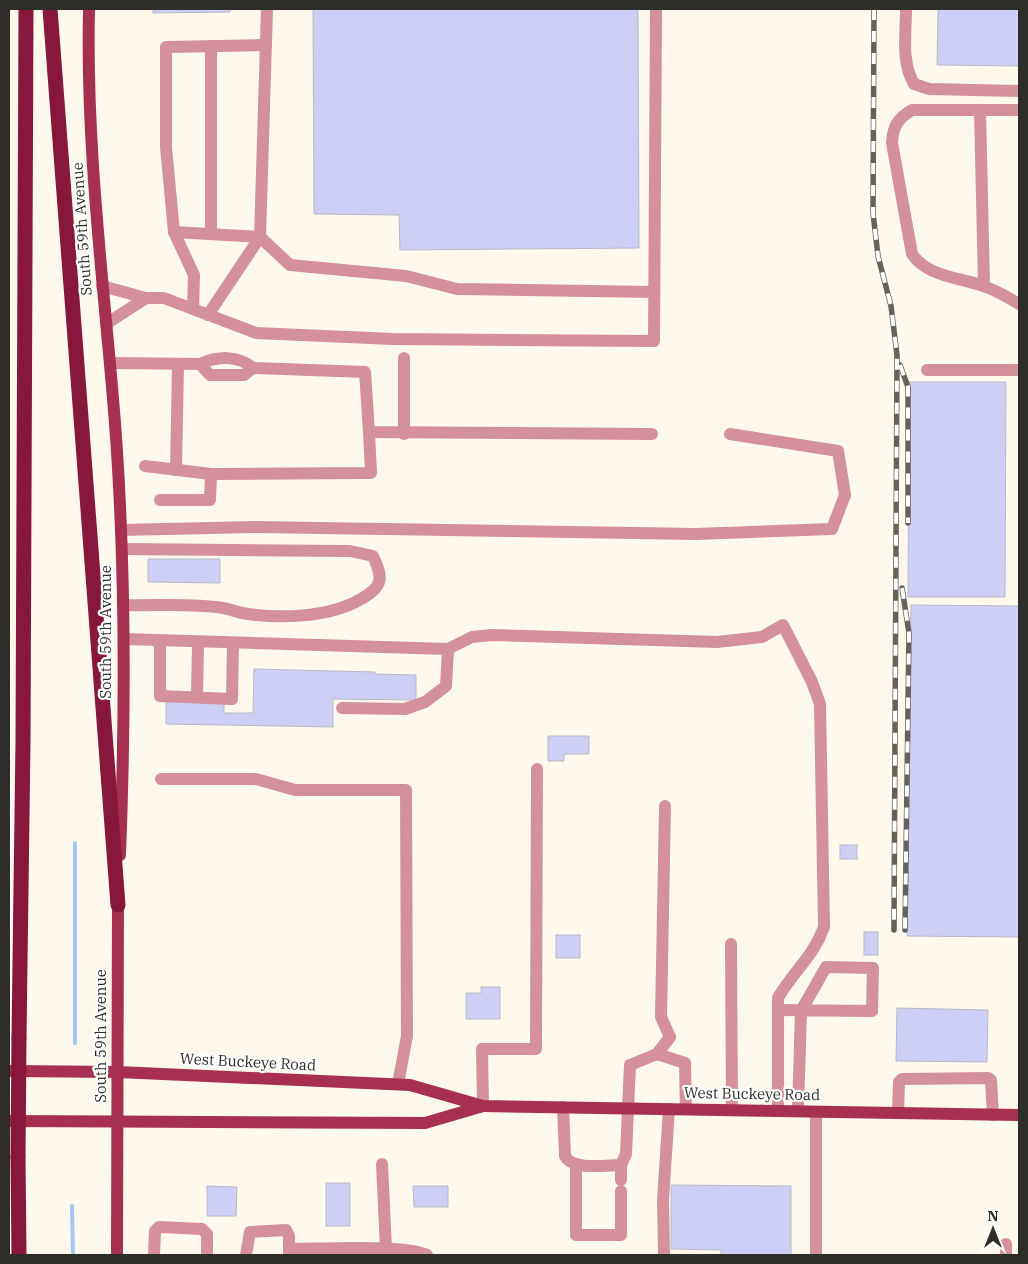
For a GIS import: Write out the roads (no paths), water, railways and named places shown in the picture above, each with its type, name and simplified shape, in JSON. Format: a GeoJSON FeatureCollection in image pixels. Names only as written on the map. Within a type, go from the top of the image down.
{"type":"FeatureCollection","features":[{"type":"Feature","properties":{"kind":"highway"},"geometry":{"type":"LineString","coordinates":[[19,1255],[18,1158],[23,732],[26,9]]}},
{"type":"Feature","properties":{"kind":"highway"},"geometry":{"type":"LineString","coordinates":[[50,9],[118,905]]}},
{"type":"Feature","properties":{"kind":"main road","name":"South 59th Avenue"},"geometry":{"type":"LineString","coordinates":[[89,9],[94,196],[110,363],[124,605],[118,905],[117,1255]]}},
{"type":"Feature","properties":{"kind":"main road","name":"West Buckeye Road"},"geometry":{"type":"LineString","coordinates":[[9,1071],[118,1072],[398,1084],[410,1085],[483,1106],[1019,1116]]}},
{"type":"Feature","properties":{"kind":"main road","name":"West Buckeye Road"},"geometry":{"type":"LineString","coordinates":[[9,1121],[425,1123],[483,1106]]}},
{"type":"Feature","properties":{"kind":"lane"},"geometry":{"type":"LineString","coordinates":[[208,315],[260,237],[267,9]]}},
{"type":"Feature","properties":{"kind":"lane"},"geometry":{"type":"LineString","coordinates":[[102,286],[146,298],[164,298],[256,333],[393,339],[654,341],[656,9]]}},
{"type":"Feature","properties":{"kind":"lane"},"geometry":{"type":"LineString","coordinates":[[906,9],[906,58],[908,74],[914,84],[930,89],[1019,91]]}},
{"type":"Feature","properties":{"kind":"lane"},"geometry":{"type":"LineString","coordinates":[[193,309],[194,275],[174,232],[166,147],[166,47],[266,45]]}},
{"type":"Feature","properties":{"kind":"lane"},"geometry":{"type":"LineString","coordinates":[[211,46],[211,234]]}},
{"type":"Feature","properties":{"kind":"lane"},"geometry":{"type":"LineString","coordinates":[[1019,110],[912,110],[900,117],[893,130],[892,143],[912,254],[918,264],[937,273],[984,286],[1019,304]]}},
{"type":"Feature","properties":{"kind":"lane"},"geometry":{"type":"LineString","coordinates":[[980,110],[984,286]]}},
{"type":"Feature","properties":{"kind":"lane"},"geometry":{"type":"LineString","coordinates":[[174,232],[260,237],[290,265],[406,276],[457,289],[654,292]]}},
{"type":"Feature","properties":{"kind":"lane"},"geometry":{"type":"LineString","coordinates":[[106,324],[146,298]]}},
{"type":"Feature","properties":{"kind":"lane"},"geometry":{"type":"LineString","coordinates":[[404,358],[404,434]]}},
{"type":"Feature","properties":{"kind":"lane"},"geometry":{"type":"LineString","coordinates":[[110,363],[178,365],[200,364],[213,359],[243,359],[253,368],[365,372],[371,473],[211,474],[145,466]]}},
{"type":"Feature","properties":{"kind":"lane"},"geometry":{"type":"LineString","coordinates":[[176,470],[178,365]]}},
{"type":"Feature","properties":{"kind":"lane"},"geometry":{"type":"LineString","coordinates":[[927,370],[1019,370]]}},
{"type":"Feature","properties":{"kind":"lane"},"geometry":{"type":"LineString","coordinates":[[369,432],[404,434],[652,434]]}},
{"type":"Feature","properties":{"kind":"lane"},"geometry":{"type":"LineString","coordinates":[[121,530],[255,527],[696,534],[832,529],[845,495],[838,451],[730,434]]}},
{"type":"Feature","properties":{"kind":"lane"},"geometry":{"type":"LineString","coordinates":[[160,500],[210,500],[211,474]]}},
{"type":"Feature","properties":{"kind":"lane"},"geometry":{"type":"LineString","coordinates":[[122,549],[350,551],[373,556],[380,572],[380,583],[372,593],[343,609],[319,615],[265,615],[242,613],[224,608],[124,605]]}},
{"type":"Feature","properties":{"kind":"lane"},"geometry":{"type":"LineString","coordinates":[[124,639],[233,644],[448,649],[472,637],[492,635],[717,642],[762,637],[783,625],[812,682],[820,704],[824,927],[811,956],[785,986],[778,998],[778,1111]]}},
{"type":"Feature","properties":{"kind":"lane"},"geometry":{"type":"LineString","coordinates":[[160,641],[160,696],[232,698],[233,644]]}},
{"type":"Feature","properties":{"kind":"lane"},"geometry":{"type":"LineString","coordinates":[[197,697],[198,642]]}},
{"type":"Feature","properties":{"kind":"lane"},"geometry":{"type":"LineString","coordinates":[[342,708],[405,709],[425,702],[446,686],[448,649]]}},
{"type":"Feature","properties":{"kind":"lane"},"geometry":{"type":"LineString","coordinates":[[483,1106],[482,1049],[536,1049],[537,769]]}},
{"type":"Feature","properties":{"kind":"lane"},"geometry":{"type":"LineString","coordinates":[[161,778],[256,778],[295,790],[406,790],[407,1036],[398,1084]]}},
{"type":"Feature","properties":{"kind":"lane"},"geometry":{"type":"LineString","coordinates":[[576,1164],[576,1236],[621,1235],[621,1165],[626,1154],[630,1065],[657,1054],[670,1037],[661,1017],[665,806]]}},
{"type":"Feature","properties":{"kind":"lane"},"geometry":{"type":"LineString","coordinates":[[731,944],[732,1110]]}},
{"type":"Feature","properties":{"kind":"lane"},"geometry":{"type":"LineString","coordinates":[[778,1010],[801,1011],[872,1011],[873,968],[826,967],[801,1011],[798,1111]]}},
{"type":"Feature","properties":{"kind":"lane"},"geometry":{"type":"LineString","coordinates":[[657,1054],[685,1063],[686,1109]]}},
{"type":"Feature","properties":{"kind":"lane"},"geometry":{"type":"LineString","coordinates":[[898,1113],[899,1082],[902,1079],[988,1078],[991,1080],[993,1115]]}},
{"type":"Feature","properties":{"kind":"lane"},"geometry":{"type":"LineString","coordinates":[[563,1107],[565,1156],[568,1160],[576,1164],[621,1165]]}},
{"type":"Feature","properties":{"kind":"lane"},"geometry":{"type":"LineString","coordinates":[[664,1255],[663,1200],[669,1109]]}},
{"type":"Feature","properties":{"kind":"lane"},"geometry":{"type":"LineString","coordinates":[[816,1112],[816,1255]]}},
{"type":"Feature","properties":{"kind":"lane"},"geometry":{"type":"LineString","coordinates":[[382,1164],[386,1249]]}},
{"type":"Feature","properties":{"kind":"lane"},"geometry":{"type":"LineString","coordinates":[[154,1255],[155,1231],[159,1227],[202,1230],[207,1234],[207,1255]]}},
{"type":"Feature","properties":{"kind":"lane"},"geometry":{"type":"LineString","coordinates":[[246,1255],[250,1232],[286,1230],[289,1236],[289,1252],[386,1249],[416,1251],[427,1255]]}},
{"type":"Feature","properties":{"kind":"waterway"},"geometry":{"type":"LineString","coordinates":[[75,843],[75,1043]]}},
{"type":"Feature","properties":{"kind":"waterway"},"geometry":{"type":"LineString","coordinates":[[72,1206],[73,1255]]}},
{"type":"Feature","properties":{"kind":"railway"},"geometry":{"type":"LineString","coordinates":[[874,9],[873,213],[878,256],[891,306],[897,355],[894,930]]}},
{"type":"Feature","properties":{"kind":"railway"},"geometry":{"type":"LineString","coordinates":[[900,365],[908,387],[908,523]]}},
{"type":"Feature","properties":{"kind":"railway"},"geometry":{"type":"LineString","coordinates":[[902,588],[909,633],[905,930]]}}]}
